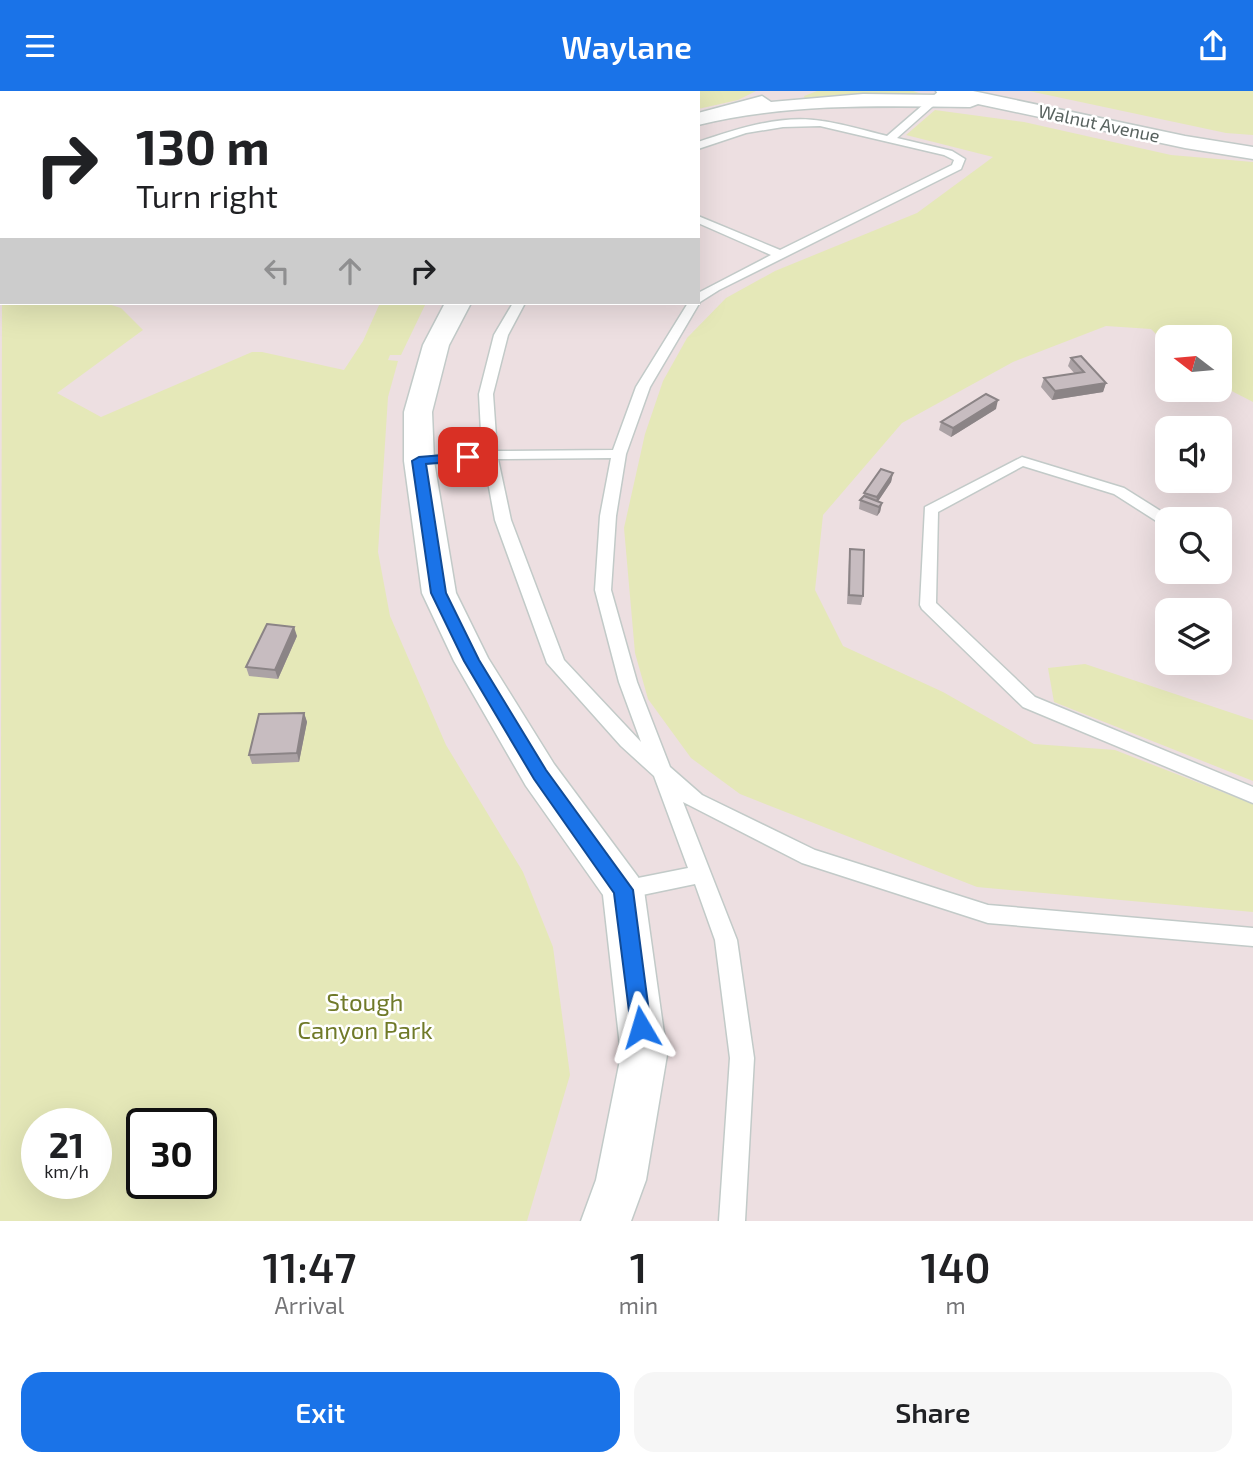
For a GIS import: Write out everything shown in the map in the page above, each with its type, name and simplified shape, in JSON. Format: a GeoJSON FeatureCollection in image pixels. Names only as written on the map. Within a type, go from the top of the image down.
{"type":"FeatureCollection","features":[{"type":"Feature","properties":{"kind":"street"},"geometry":{"type":"LineString","coordinates":[[740,110],[771,91]]}},
{"type":"Feature","properties":{"kind":"street"},"geometry":{"type":"LineString","coordinates":[[700,119],[740,110],[792,91]]}},
{"type":"Feature","properties":{"kind":"street","name":"Walnut Avenue"},"geometry":{"type":"LineString","coordinates":[[740,110],[942,94],[1253,153]]}},
{"type":"Feature","properties":{"kind":"street"},"geometry":{"type":"LineString","coordinates":[[457,305],[436,345],[418,412],[419,461],[439,593],[472,661],[540,775],[623,890],[644,1055],[621,1179],[606,1221]]}},
{"type":"Feature","properties":{"kind":"lane"},"geometry":{"type":"LineString","coordinates":[[888,140],[942,94]]}},
{"type":"Feature","properties":{"kind":"lane"},"geometry":{"type":"LineString","coordinates":[[700,145],[744,131],[783,124],[820,123],[948,153],[960,159],[957,167],[715,287],[700,298]]}},
{"type":"Feature","properties":{"kind":"lane"},"geometry":{"type":"LineString","coordinates":[[700,220],[782,254]]}},
{"type":"Feature","properties":{"kind":"lane"},"geometry":{"type":"LineString","coordinates":[[518,305],[501,335],[486,394],[490,455],[503,520],[556,663],[628,741],[695,801],[809,857],[988,914],[1253,937]]}},
{"type":"Feature","properties":{"kind":"lane"},"geometry":{"type":"LineString","coordinates":[[693,305],[643,387],[619,454],[608,516],[603,590],[628,682],[726,940],[741,1059],[732,1221]]}},
{"type":"Feature","properties":{"kind":"lane"},"geometry":{"type":"LineString","coordinates":[[419,461],[490,455],[619,454]]}},
{"type":"Feature","properties":{"kind":"lane"},"geometry":{"type":"LineString","coordinates":[[1155,513],[1119,491],[1022,461],[930,510],[929,605],[1030,702],[1253,795]]}},
{"type":"Feature","properties":{"kind":"lane"},"geometry":{"type":"LineString","coordinates":[[623,890],[703,874]]}},
{"type":"Feature","properties":{"kind":"green space"},"geometry":{"type":"Polygon","coordinates":[[[700,91],[756,91],[738,100],[700,109],[700,91]]]}},
{"type":"Feature","properties":{"kind":"green space"},"geometry":{"type":"Polygon","coordinates":[[[817,91],[913,91],[925,95],[805,99],[804,96],[817,91]]]}},
{"type":"Feature","properties":{"kind":"green space"},"geometry":{"type":"Polygon","coordinates":[[[1029,91],[1253,91],[1253,135],[1226,133],[1029,91]]]}},
{"type":"Feature","properties":{"kind":"green space"},"geometry":{"type":"Polygon","coordinates":[[[935,110],[1024,122],[1171,155],[1253,162],[1253,402],[1232,391],[1232,325],[1155,325],[1155,333],[1151,329],[1106,326],[1013,362],[902,423],[823,515],[815,590],[843,646],[943,692],[1034,744],[1115,750],[1253,804],[1253,912],[977,887],[740,794],[691,758],[648,699],[635,653],[624,528],[645,434],[663,381],[687,338],[726,298],[775,271],[917,213],[993,157],[906,135],[935,110]]]}},
{"type":"Feature","properties":{"kind":"green space","name":"Stough Canyon Park"},"geometry":{"type":"Polygon","coordinates":[[[2,305],[111,305],[121,308],[143,330],[57,393],[101,417],[252,352],[344,370],[363,341],[379,305],[425,305],[401,355],[390,355],[388,360],[398,361],[388,397],[378,552],[390,616],[446,745],[523,872],[553,947],[570,1075],[527,1221],[0,1221],[2,305]]]}},
{"type":"Feature","properties":{"kind":"green space"},"geometry":{"type":"Polygon","coordinates":[[[1085,664],[1253,720],[1253,781],[1054,702],[1048,668],[1085,664]]]}},
{"type":"Feature","properties":{"kind":"building"},"geometry":{"type":"Polygon","coordinates":[[[1081,356],[1106,383],[1055,391],[1044,378],[1084,372],[1071,358],[1081,356]]]}},
{"type":"Feature","properties":{"kind":"building"},"geometry":{"type":"Polygon","coordinates":[[[986,394],[998,400],[953,428],[941,422],[986,394]]]}},
{"type":"Feature","properties":{"kind":"building"},"geometry":{"type":"Polygon","coordinates":[[[881,469],[893,473],[877,497],[864,493],[881,469]]]}},
{"type":"Feature","properties":{"kind":"building"},"geometry":{"type":"Polygon","coordinates":[[[864,496],[882,503],[879,507],[860,500],[864,496]]]}},
{"type":"Feature","properties":{"kind":"building"},"geometry":{"type":"Polygon","coordinates":[[[850,549],[864,550],[863,596],[849,595],[850,549]]]}},
{"type":"Feature","properties":{"kind":"building"},"geometry":{"type":"Polygon","coordinates":[[[267,624],[294,627],[275,670],[246,667],[267,624]]]}},
{"type":"Feature","properties":{"kind":"building"},"geometry":{"type":"Polygon","coordinates":[[[304,713],[297,753],[249,755],[259,714],[304,713]]]}},
{"type":"Feature","properties":{"kind":"route"},"geometry":{"type":"LineString","coordinates":[[468,457],[419,461],[439,593],[472,661],[540,775],[623,890],[641,1027]]}}]}
